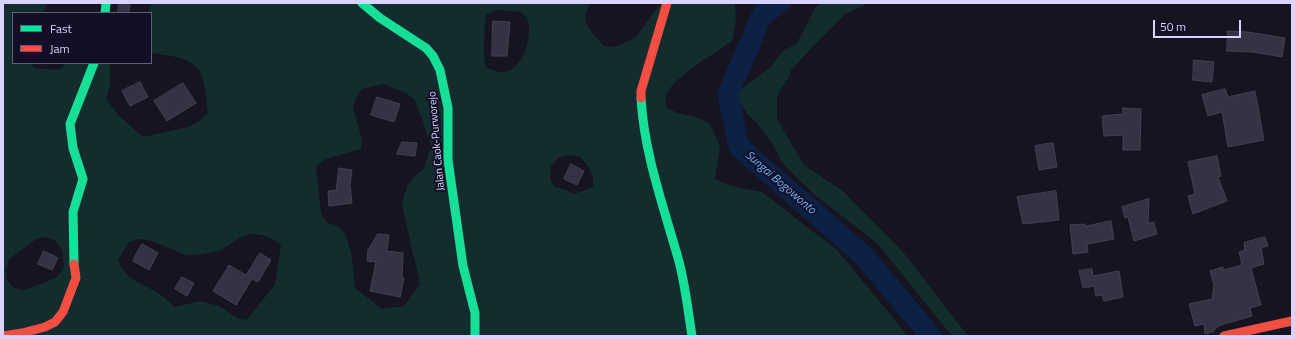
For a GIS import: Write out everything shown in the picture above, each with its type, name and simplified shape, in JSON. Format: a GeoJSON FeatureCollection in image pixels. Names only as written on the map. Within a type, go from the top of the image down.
{"type":"FeatureCollection","features":[{"type":"Feature","properties":{"kind":"street","name":"Jalan Caok-Purworejo"},"geometry":{"type":"LineString","coordinates":[[362,3],[380,18],[426,48],[433,56],[440,70],[448,108],[448,160],[463,266],[475,313],[475,336]]}},
{"type":"Feature","properties":{"kind":"street"},"geometry":{"type":"LineString","coordinates":[[667,3],[641,91],[642,111],[653,174],[679,260],[692,336]]}},
{"type":"Feature","properties":{"kind":"street"},"geometry":{"type":"LineString","coordinates":[[3,336],[22,333],[55,322],[63,312],[76,278],[74,267],[73,212],[84,179],[73,148],[70,124],[94,64]]}},
{"type":"Feature","properties":{"kind":"street"},"geometry":{"type":"LineString","coordinates":[[1224,336],[1292,321]]}},
{"type":"Feature","properties":{"kind":"green space"},"geometry":{"type":"Polygon","coordinates":[[[3,3],[48,3],[44,12],[12,12],[12,64],[31,64],[35,68],[59,70],[66,64],[108,64],[110,65],[110,86],[106,97],[113,109],[143,137],[188,127],[200,121],[208,112],[202,76],[198,69],[193,64],[180,58],[152,53],[152,12],[148,12],[152,3],[591,3],[585,15],[588,26],[604,46],[615,47],[635,38],[661,3],[735,3],[736,20],[732,41],[695,66],[676,82],[666,96],[667,108],[678,113],[700,118],[710,124],[720,146],[715,179],[735,187],[762,192],[837,250],[908,336],[3,336],[3,3]],[[496,10],[486,15],[484,54],[486,68],[504,72],[511,70],[516,66],[525,52],[529,36],[529,28],[528,21],[521,12],[496,10]],[[384,84],[362,89],[356,98],[353,108],[362,139],[361,149],[326,159],[316,166],[321,214],[328,223],[336,225],[342,230],[346,237],[351,254],[355,288],[382,309],[404,306],[420,284],[402,205],[409,184],[419,172],[424,169],[431,145],[415,100],[406,93],[384,84]],[[570,155],[559,157],[551,166],[550,178],[555,187],[574,194],[593,187],[593,176],[588,166],[580,157],[570,155]],[[250,234],[239,238],[219,251],[197,255],[185,255],[152,241],[140,239],[129,242],[118,260],[122,268],[131,278],[161,295],[175,307],[200,301],[219,306],[237,318],[247,320],[275,284],[281,245],[267,236],[250,234]],[[44,237],[35,240],[9,259],[6,270],[7,280],[14,288],[24,290],[56,278],[64,267],[62,250],[55,240],[44,237]]]}},
{"type":"Feature","properties":{"kind":"green space"},"geometry":{"type":"Polygon","coordinates":[[[821,3],[869,3],[844,15],[791,70],[790,75],[779,92],[777,98],[777,119],[804,165],[844,192],[903,252],[968,336],[952,336],[877,243],[816,196],[787,168],[780,159],[772,143],[742,106],[738,96],[739,91],[771,67],[782,52],[797,43],[815,8],[821,3]]]}},
{"type":"Feature","properties":{"kind":"building"},"geometry":{"type":"Polygon","coordinates":[[[119,3],[130,3],[129,12],[118,12],[119,3]]]}},
{"type":"Feature","properties":{"kind":"building"},"geometry":{"type":"Polygon","coordinates":[[[493,21],[510,22],[507,56],[492,56],[493,21]]]}},
{"type":"Feature","properties":{"kind":"building"},"geometry":{"type":"Polygon","coordinates":[[[1228,31],[1248,32],[1285,38],[1282,57],[1253,52],[1227,51],[1228,31]]]}},
{"type":"Feature","properties":{"kind":"building"},"geometry":{"type":"Polygon","coordinates":[[[1194,60],[1214,62],[1212,82],[1193,80],[1194,60]]]}},
{"type":"Feature","properties":{"kind":"building"},"geometry":{"type":"Polygon","coordinates":[[[140,82],[148,97],[130,106],[122,91],[140,82]]]}},
{"type":"Feature","properties":{"kind":"building"},"geometry":{"type":"Polygon","coordinates":[[[183,83],[196,103],[167,121],[154,101],[183,83]]]}},
{"type":"Feature","properties":{"kind":"building"},"geometry":{"type":"Polygon","coordinates":[[[1225,89],[1228,97],[1255,91],[1264,140],[1228,147],[1222,112],[1208,116],[1202,95],[1225,89]]]}},
{"type":"Feature","properties":{"kind":"building"},"geometry":{"type":"Polygon","coordinates":[[[377,97],[400,104],[394,122],[371,115],[377,97]]]}},
{"type":"Feature","properties":{"kind":"building"},"geometry":{"type":"Polygon","coordinates":[[[1123,108],[1141,109],[1140,150],[1123,150],[1123,135],[1104,136],[1102,116],[1123,114],[1123,108]]]}},
{"type":"Feature","properties":{"kind":"building"},"geometry":{"type":"Polygon","coordinates":[[[402,142],[417,143],[415,156],[397,154],[402,142]]]}},
{"type":"Feature","properties":{"kind":"building"},"geometry":{"type":"Polygon","coordinates":[[[1053,143],[1057,167],[1039,170],[1035,146],[1053,143]]]}},
{"type":"Feature","properties":{"kind":"building"},"geometry":{"type":"Polygon","coordinates":[[[1217,156],[1221,176],[1218,177],[1227,201],[1193,214],[1188,196],[1195,194],[1188,162],[1217,156]]]}},
{"type":"Feature","properties":{"kind":"building"},"geometry":{"type":"Polygon","coordinates":[[[571,164],[584,171],[577,185],[564,179],[571,164]]]}},
{"type":"Feature","properties":{"kind":"building"},"geometry":{"type":"Polygon","coordinates":[[[339,168],[352,170],[350,185],[352,203],[329,206],[328,191],[336,190],[339,168]]]}},
{"type":"Feature","properties":{"kind":"building"},"geometry":{"type":"Polygon","coordinates":[[[1056,191],[1059,220],[1023,224],[1017,197],[1056,191]]]}},
{"type":"Feature","properties":{"kind":"building"},"geometry":{"type":"Polygon","coordinates":[[[1149,199],[1148,223],[1154,222],[1157,234],[1134,241],[1128,217],[1125,218],[1122,207],[1149,199]]]}},
{"type":"Feature","properties":{"kind":"building"},"geometry":{"type":"Polygon","coordinates":[[[1111,221],[1114,239],[1087,244],[1088,252],[1073,254],[1070,225],[1085,224],[1085,226],[1111,221]]]}},
{"type":"Feature","properties":{"kind":"building"},"geometry":{"type":"Polygon","coordinates":[[[378,234],[389,235],[387,251],[403,253],[402,278],[404,278],[400,297],[370,291],[376,262],[367,261],[368,250],[378,234]]]}},
{"type":"Feature","properties":{"kind":"building"},"geometry":{"type":"Polygon","coordinates":[[[1265,237],[1268,246],[1261,248],[1264,264],[1251,268],[1261,305],[1250,308],[1252,316],[1221,325],[1213,332],[1205,334],[1204,324],[1195,326],[1189,304],[1212,299],[1214,285],[1210,271],[1223,267],[1223,270],[1242,265],[1239,252],[1245,250],[1244,243],[1265,237]]]}},
{"type":"Feature","properties":{"kind":"building"},"geometry":{"type":"Polygon","coordinates":[[[142,244],[158,253],[149,270],[133,261],[142,244]]]}},
{"type":"Feature","properties":{"kind":"building"},"geometry":{"type":"Polygon","coordinates":[[[44,251],[58,258],[52,270],[38,264],[44,251]]]}},
{"type":"Feature","properties":{"kind":"building"},"geometry":{"type":"Polygon","coordinates":[[[260,253],[271,260],[258,282],[252,279],[236,305],[213,291],[229,265],[246,275],[260,253]]]}},
{"type":"Feature","properties":{"kind":"building"},"geometry":{"type":"Polygon","coordinates":[[[1092,269],[1093,276],[1119,271],[1123,297],[1104,301],[1102,295],[1096,296],[1094,286],[1083,288],[1079,271],[1092,269]]]}},
{"type":"Feature","properties":{"kind":"building"},"geometry":{"type":"Polygon","coordinates":[[[182,277],[194,283],[187,296],[175,289],[182,277]]]}},
{"type":"Feature","properties":{"kind":"waterway","name":"Sungai Bogowonto"},"geometry":{"type":"LineString","coordinates":[[780,3],[762,15],[728,94],[739,147],[863,255],[931,336]]}},
{"type":"Feature","properties":{"kind":"traffic: fast"},"geometry":{"type":"LineString","coordinates":[[105,12],[106,3]]}},
{"type":"Feature","properties":{"kind":"traffic: fast"},"geometry":{"type":"LineString","coordinates":[[362,3],[380,18],[426,48],[433,56],[440,70],[448,108],[448,160],[463,266],[475,313],[475,336]]}},
{"type":"Feature","properties":{"kind":"traffic: fast"},"geometry":{"type":"LineString","coordinates":[[74,264],[73,212],[83,179],[73,148],[70,124],[94,64]]}},
{"type":"Feature","properties":{"kind":"traffic: fast"},"geometry":{"type":"LineString","coordinates":[[641,98],[650,159],[680,267],[692,336]]}},
{"type":"Feature","properties":{"kind":"traffic: jam"},"geometry":{"type":"LineString","coordinates":[[641,98],[641,91],[667,3]]}},
{"type":"Feature","properties":{"kind":"traffic: jam"},"geometry":{"type":"LineString","coordinates":[[3,336],[45,327],[55,322],[63,312],[76,278],[74,264]]}},
{"type":"Feature","properties":{"kind":"traffic: jam"},"geometry":{"type":"LineString","coordinates":[[1224,336],[1292,321]]}}]}
